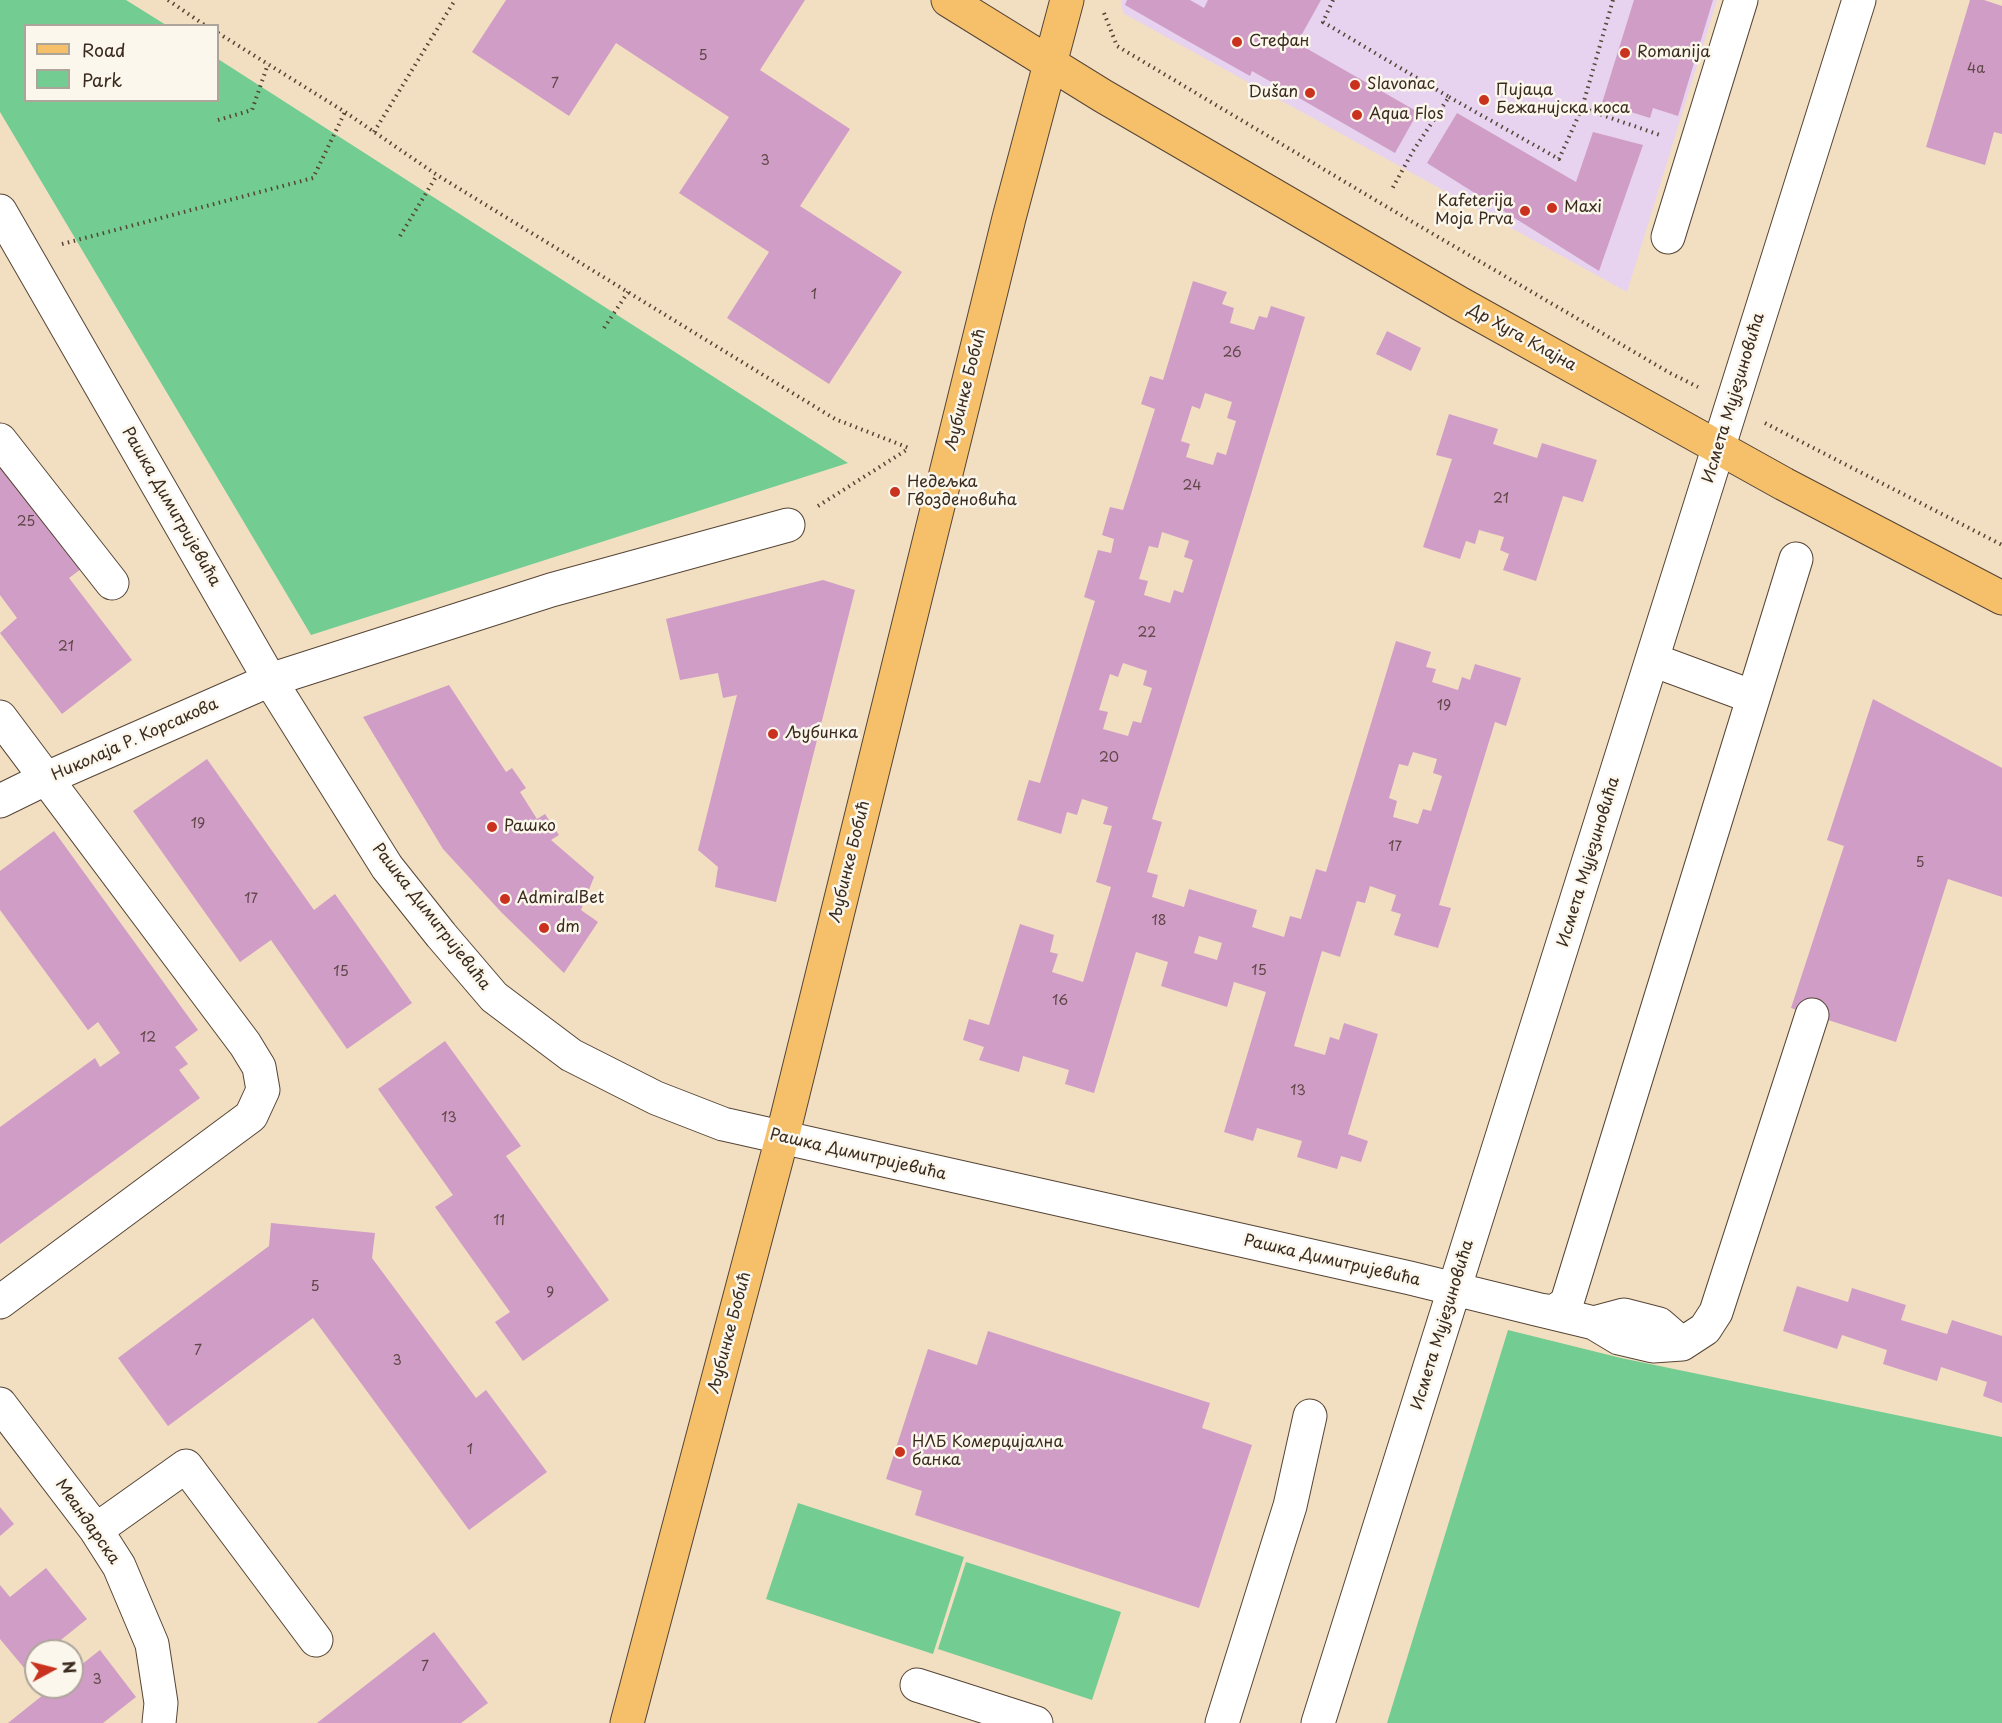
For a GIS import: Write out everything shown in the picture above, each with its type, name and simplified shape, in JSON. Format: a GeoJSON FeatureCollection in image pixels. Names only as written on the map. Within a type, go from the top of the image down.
{"type":"FeatureCollection","features":[{"type":"Feature","properties":{"kind":"main road"},"geometry":{"type":"LineString","coordinates":[[948,0],[1050,63]]}},
{"type":"Feature","properties":{"kind":"main road","name":"Љубинке Бобић"},"geometry":{"type":"LineString","coordinates":[[627,1723],[782,1138],[1009,218],[1067,0]]}},
{"type":"Feature","properties":{"kind":"main road","name":"Др Хуга Клајна"},"geometry":{"type":"LineString","coordinates":[[1050,63],[1102,96],[1459,303],[1819,503],[2002,598]]}},
{"type":"Feature","properties":{"kind":"street"},"geometry":{"type":"LineString","coordinates":[[1668,237],[1741,0]]}},
{"type":"Feature","properties":{"kind":"street","name":"Исмета Мујезиновића"},"geometry":{"type":"LineString","coordinates":[[1318,1723],[1859,0]]}},
{"type":"Feature","properties":{"kind":"street","name":"Рашка Димитријевића"},"geometry":{"type":"LineString","coordinates":[[0,211],[270,680],[387,867],[441,936],[494,997],[571,1055],[656,1098],[723,1124],[1455,1289],[1594,1323],[1619,1338],[1653,1346],[1682,1344],[1705,1329],[1716,1312],[1812,1015]]}},
{"type":"Feature","properties":{"kind":"street"},"geometry":{"type":"LineString","coordinates":[[0,440],[112,583]]}},
{"type":"Feature","properties":{"kind":"street","name":"Николаја Р. Корсакова"},"geometry":{"type":"LineString","coordinates":[[0,801],[270,680],[551,590],[788,525]]}},
{"type":"Feature","properties":{"kind":"street"},"geometry":{"type":"LineString","coordinates":[[1539,1310],[1555,1312],[1567,1302],[1796,559]]}},
{"type":"Feature","properties":{"kind":"street"},"geometry":{"type":"LineString","coordinates":[[1653,660],[1753,697]]}},
{"type":"Feature","properties":{"kind":"street"},"geometry":{"type":"LineString","coordinates":[[0,717],[245,1044],[259,1068],[263,1090],[251,1116],[0,1302]]}},
{"type":"Feature","properties":{"kind":"street","name":"Меандарска"},"geometry":{"type":"LineString","coordinates":[[0,1404],[96,1530],[119,1566],[152,1644],[161,1703],[159,1723]]}},
{"type":"Feature","properties":{"kind":"street"},"geometry":{"type":"LineString","coordinates":[[1222,1723],[1290,1506],[1310,1416]]}},
{"type":"Feature","properties":{"kind":"street"},"geometry":{"type":"LineString","coordinates":[[96,1530],[186,1466],[316,1640]]}},
{"type":"Feature","properties":{"kind":"street"},"geometry":{"type":"LineString","coordinates":[[916,1685],[1036,1723]]}},
{"type":"Feature","properties":{"kind":"path"},"geometry":{"type":"LineString","coordinates":[[168,0],[203,24]]}},
{"type":"Feature","properties":{"kind":"path"},"geometry":{"type":"LineString","coordinates":[[374,132],[455,0]]}},
{"type":"Feature","properties":{"kind":"path"},"geometry":{"type":"LineString","coordinates":[[1333,0],[1323,22],[1559,159],[1582,108],[1613,0]]}},
{"type":"Feature","properties":{"kind":"path"},"geometry":{"type":"LineString","coordinates":[[1104,10],[1117,46],[1629,349],[1791,438],[2002,545]]}},
{"type":"Feature","properties":{"kind":"path"},"geometry":{"type":"LineString","coordinates":[[219,34],[345,112],[437,175],[835,419],[948,464]]}},
{"type":"Feature","properties":{"kind":"path"},"geometry":{"type":"LineString","coordinates":[[218,120],[252,110],[268,64]]}},
{"type":"Feature","properties":{"kind":"path"},"geometry":{"type":"LineString","coordinates":[[1391,191],[1413,151],[1449,97]]}},
{"type":"Feature","properties":{"kind":"path"},"geometry":{"type":"LineString","coordinates":[[1582,108],[1696,148]]}},
{"type":"Feature","properties":{"kind":"path"},"geometry":{"type":"LineString","coordinates":[[25,255],[313,177],[345,112]]}},
{"type":"Feature","properties":{"kind":"path"},"geometry":{"type":"LineString","coordinates":[[400,236],[437,175]]}},
{"type":"Feature","properties":{"kind":"path"},"geometry":{"type":"LineString","coordinates":[[604,328],[628,292]]}},
{"type":"Feature","properties":{"kind":"path"},"geometry":{"type":"LineString","coordinates":[[788,525],[909,448]]}},
{"type":"Feature","properties":{"kind":"shaded area","name":"Пијаца Бежанијска коса"},"geometry":{"type":"Polygon","coordinates":[[[1121,0],[1717,0],[1627,292],[1123,13],[1121,0]]]}},
{"type":"Feature","properties":{"kind":"green space"},"geometry":{"type":"Polygon","coordinates":[[[0,0],[126,0],[164,24],[24,24],[24,102],[219,102],[219,60],[848,463],[311,635],[0,112],[0,0]]]}},
{"type":"Feature","properties":{"kind":"green space"},"geometry":{"type":"Polygon","coordinates":[[[1508,1330],[1621,1358],[2002,1437],[2002,1723],[1387,1723],[1508,1330]]]}},
{"type":"Feature","properties":{"kind":"green space"},"geometry":{"type":"Polygon","coordinates":[[[798,1503],[964,1557],[933,1654],[766,1599],[798,1503]]]}},
{"type":"Feature","properties":{"kind":"green space"},"geometry":{"type":"Polygon","coordinates":[[[966,1562],[1121,1612],[1092,1700],[938,1649],[966,1562]]]}},
{"type":"Feature","properties":{"kind":"building"},"geometry":{"type":"Polygon","coordinates":[[[506,0],[805,0],[760,70],[850,129],[800,206],[902,272],[829,384],[727,318],[769,252],[679,193],[729,117],[616,43],[569,116],[472,52],[506,0]]]}},
{"type":"Feature","properties":{"kind":"building"},"geometry":{"type":"Polygon","coordinates":[[[1127,0],[1190,0],[1204,8],[1208,0],[1321,0],[1297,43],[1418,112],[1395,153],[1252,71],[1250,76],[1186,40],[1125,5],[1127,0]]]}},
{"type":"Feature","properties":{"kind":"building"},"geometry":{"type":"Polygon","coordinates":[[[1634,0],[1713,0],[1678,116],[1653,108],[1650,118],[1602,103],[1634,0]]]}},
{"type":"Feature","properties":{"kind":"building"},"geometry":{"type":"Polygon","coordinates":[[[1970,0],[1984,0],[2002,6],[2002,134],[1994,132],[1985,165],[1926,147],[1970,0]]]}},
{"type":"Feature","properties":{"kind":"building"},"geometry":{"type":"Polygon","coordinates":[[[1457,113],[1576,182],[1593,132],[1643,145],[1599,271],[1427,163],[1457,113]]]}},
{"type":"Feature","properties":{"kind":"building"},"geometry":{"type":"Polygon","coordinates":[[[1193,281],[1227,292],[1222,304],[1234,308],[1230,323],[1254,330],[1259,316],[1267,318],[1271,306],[1305,317],[1152,819],[1162,822],[1147,872],[1158,875],[1152,897],[1184,907],[1189,889],[1257,910],[1252,927],[1284,937],[1290,916],[1301,919],[1316,869],[1326,872],[1396,641],[1431,652],[1426,667],[1436,669],[1432,682],[1458,690],[1462,677],[1470,680],[1475,664],[1521,678],[1506,726],[1495,722],[1439,905],[1451,908],[1438,948],[1394,935],[1401,914],[1391,911],[1396,895],[1370,886],[1365,903],[1357,901],[1340,957],[1322,951],[1294,1046],[1325,1055],[1330,1037],[1339,1040],[1344,1023],[1378,1034],[1348,1134],[1368,1141],[1361,1162],[1341,1156],[1337,1169],[1297,1157],[1302,1141],[1257,1128],[1253,1141],[1224,1132],[1266,992],[1234,982],[1227,1007],[1161,986],[1168,962],[1136,952],[1094,1093],[1065,1084],[1069,1070],[1023,1056],[1019,1072],[979,1060],[984,1047],[963,1040],[969,1019],[989,1025],[1020,924],[1054,935],[1050,952],[1058,954],[1052,972],[1083,982],[1111,887],[1096,882],[1112,826],[1103,824],[1108,807],[1082,799],[1077,815],[1067,812],[1061,834],[1017,820],[1029,780],[1040,783],[1095,601],[1084,597],[1098,550],[1111,553],[1114,539],[1102,535],[1110,507],[1123,510],[1155,409],[1141,404],[1150,376],[1163,380],[1193,281]],[[1205,393],[1200,409],[1192,406],[1181,441],[1190,444],[1186,457],[1213,465],[1217,452],[1226,455],[1236,421],[1227,418],[1232,402],[1205,393]],[[1162,532],[1158,548],[1149,546],[1139,579],[1148,581],[1144,595],[1170,603],[1174,590],[1183,593],[1193,560],[1184,557],[1189,541],[1162,532]],[[1123,663],[1118,677],[1110,674],[1099,710],[1108,712],[1103,729],[1128,736],[1133,721],[1141,723],[1152,688],[1143,685],[1147,671],[1123,663]],[[1413,752],[1408,766],[1399,764],[1389,798],[1397,801],[1393,817],[1418,824],[1423,809],[1431,811],[1442,776],[1433,773],[1437,759],[1413,752]],[[1199,936],[1194,953],[1217,960],[1222,943],[1199,936]]]}},
{"type":"Feature","properties":{"kind":"building"},"geometry":{"type":"Polygon","coordinates":[[[1387,331],[1421,348],[1411,371],[1376,354],[1387,331]]]}},
{"type":"Feature","properties":{"kind":"building"},"geometry":{"type":"Polygon","coordinates":[[[1449,414],[1498,429],[1493,444],[1537,458],[1542,443],[1597,460],[1583,502],[1563,496],[1536,581],[1503,570],[1509,554],[1500,550],[1504,537],[1479,530],[1475,544],[1466,541],[1460,559],[1423,547],[1452,459],[1436,455],[1449,414]]]}},
{"type":"Feature","properties":{"kind":"building"},"geometry":{"type":"Polygon","coordinates":[[[0,455],[85,566],[69,578],[132,660],[62,714],[0,633],[17,618],[0,595],[0,455]]]}},
{"type":"Feature","properties":{"kind":"building","name":"Љубинка"},"geometry":{"type":"Polygon","coordinates":[[[823,580],[855,590],[776,902],[715,887],[718,867],[698,850],[737,695],[723,698],[718,673],[680,680],[666,619],[823,580]]]}},
{"type":"Feature","properties":{"kind":"building","name":"Рашко"},"geometry":{"type":"Polygon","coordinates":[[[449,685],[506,772],[512,768],[526,788],[520,792],[537,819],[545,814],[559,835],[551,840],[594,877],[581,910],[598,922],[564,973],[502,913],[443,849],[363,717],[449,685]]]}},
{"type":"Feature","properties":{"kind":"building"},"geometry":{"type":"Polygon","coordinates":[[[1873,699],[2002,768],[2002,897],[1948,879],[1896,1042],[1791,1008],[1844,846],[1827,840],[1873,699]]]}},
{"type":"Feature","properties":{"kind":"building"},"geometry":{"type":"Polygon","coordinates":[[[207,759],[314,910],[335,894],[412,1003],[347,1049],[271,940],[240,962],[133,811],[207,759]]]}},
{"type":"Feature","properties":{"kind":"building"},"geometry":{"type":"Polygon","coordinates":[[[54,831],[198,1030],[175,1047],[188,1064],[179,1070],[200,1098],[0,1244],[0,1127],[95,1058],[100,1067],[120,1053],[98,1022],[88,1030],[0,910],[0,871],[54,831]]]}},
{"type":"Feature","properties":{"kind":"building"},"geometry":{"type":"Polygon","coordinates":[[[445,1041],[521,1146],[506,1156],[609,1300],[523,1361],[495,1322],[510,1312],[435,1207],[453,1195],[378,1089],[445,1041]]]}},
{"type":"Feature","properties":{"kind":"building"},"geometry":{"type":"Polygon","coordinates":[[[271,1223],[375,1233],[372,1258],[476,1398],[486,1390],[547,1472],[469,1530],[313,1318],[168,1426],[118,1358],[269,1246],[271,1223]]]}},
{"type":"Feature","properties":{"kind":"building"},"geometry":{"type":"Polygon","coordinates":[[[1797,1286],[1848,1302],[1852,1288],[1906,1305],[1901,1320],[1947,1334],[1952,1320],[2002,1336],[2002,1403],[1983,1396],[1987,1382],[1941,1367],[1937,1381],[1883,1364],[1887,1350],[1842,1335],[1837,1349],[1783,1331],[1797,1286]]]}},
{"type":"Feature","properties":{"kind":"building"},"geometry":{"type":"Polygon","coordinates":[[[988,1331],[1210,1403],[1202,1428],[1252,1445],[1199,1608],[915,1515],[922,1491],[886,1479],[928,1349],[977,1365],[988,1331]]]}},
{"type":"Feature","properties":{"kind":"building"},"geometry":{"type":"Polygon","coordinates":[[[0,1507],[14,1524],[0,1536],[0,1507]]]}},
{"type":"Feature","properties":{"kind":"building"},"geometry":{"type":"Polygon","coordinates":[[[46,1568],[87,1619],[62,1639],[24,1639],[24,1668],[0,1639],[0,1585],[10,1597],[46,1568]]]}},
{"type":"Feature","properties":{"kind":"building"},"geometry":{"type":"Polygon","coordinates":[[[434,1632],[488,1703],[461,1723],[317,1723],[434,1632]]]}},
{"type":"Feature","properties":{"kind":"building"},"geometry":{"type":"Polygon","coordinates":[[[100,1650],[136,1697],[103,1723],[8,1723],[38,1699],[84,1699],[84,1663],[100,1650]]]}},
{"type":"Feature","properties":{"kind":"place","name":"Стефан"},"geometry":{"type":"Point","coordinates":[1237,42]}},
{"type":"Feature","properties":{"kind":"place","name":"Romanija"},"geometry":{"type":"Point","coordinates":[1625,53]}},
{"type":"Feature","properties":{"kind":"place","name":"Slavonac"},"geometry":{"type":"Point","coordinates":[1355,85]}},
{"type":"Feature","properties":{"kind":"place","name":"Dušan"},"geometry":{"type":"Point","coordinates":[1310,93]}},
{"type":"Feature","properties":{"kind":"place","name":"Пијаца Бежанијска коса"},"geometry":{"type":"Point","coordinates":[1484,100]}},
{"type":"Feature","properties":{"kind":"place","name":"Aqua Flos"},"geometry":{"type":"Point","coordinates":[1357,115]}},
{"type":"Feature","properties":{"kind":"place","name":"Maxi"},"geometry":{"type":"Point","coordinates":[1552,208]}},
{"type":"Feature","properties":{"kind":"place","name":"Kafeterija Moja Prva"},"geometry":{"type":"Point","coordinates":[1525,211]}},
{"type":"Feature","properties":{"kind":"place","name":"Недељка Гвозденовића"},"geometry":{"type":"Point","coordinates":[895,492]}},
{"type":"Feature","properties":{"kind":"place","name":"Љубинка"},"geometry":{"type":"Point","coordinates":[773,734]}},
{"type":"Feature","properties":{"kind":"place","name":"Рашко"},"geometry":{"type":"Point","coordinates":[492,827]}},
{"type":"Feature","properties":{"kind":"place","name":"AdmiralBet"},"geometry":{"type":"Point","coordinates":[505,899]}},
{"type":"Feature","properties":{"kind":"place","name":"dm"},"geometry":{"type":"Point","coordinates":[544,928]}},
{"type":"Feature","properties":{"kind":"place","name":"НЛБ Комерцијална банка"},"geometry":{"type":"Point","coordinates":[900,1452]}}]}
